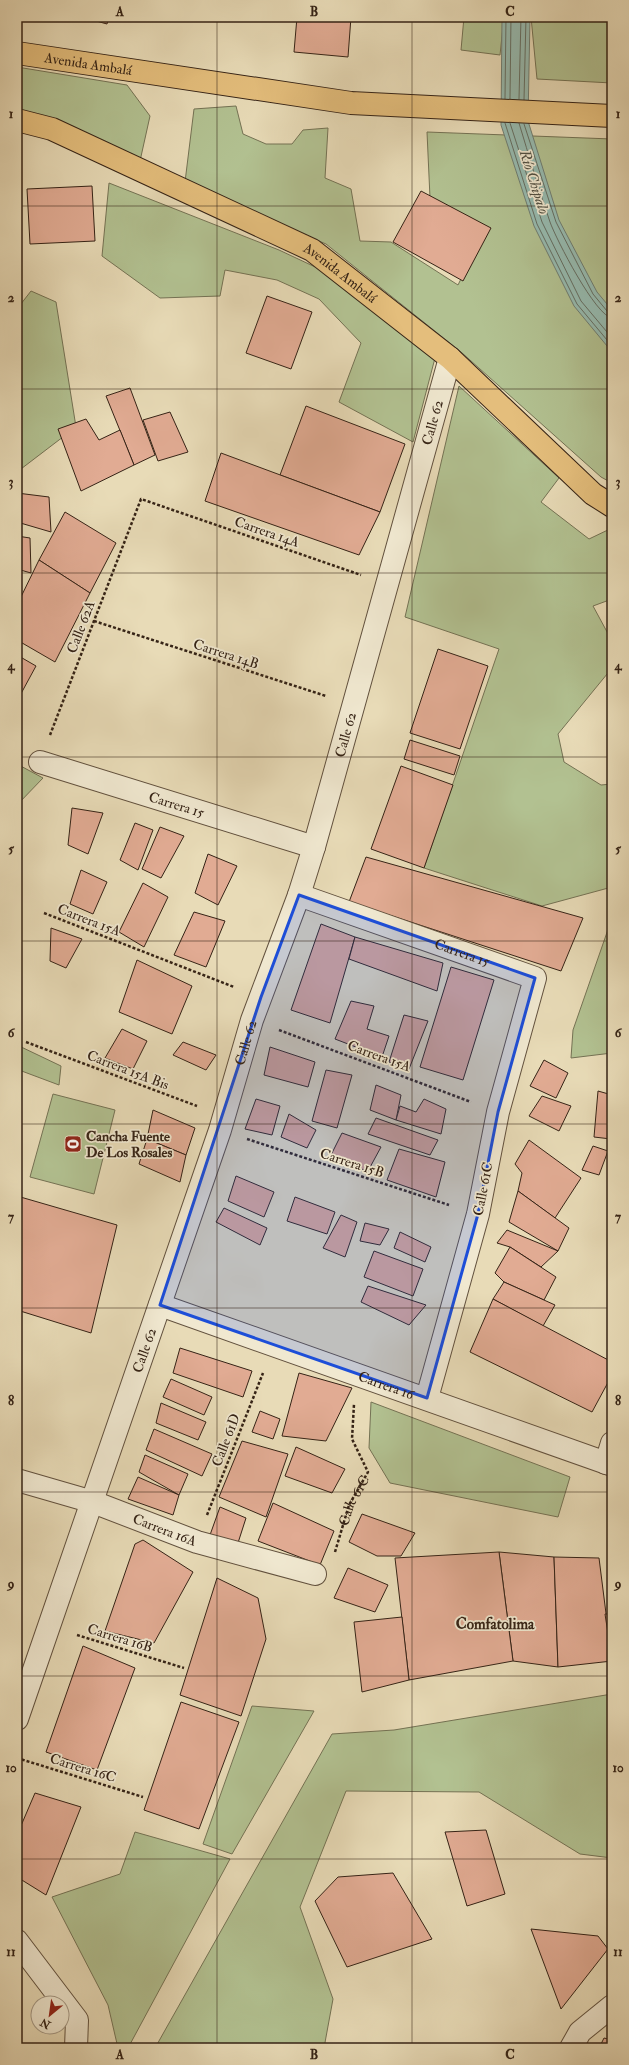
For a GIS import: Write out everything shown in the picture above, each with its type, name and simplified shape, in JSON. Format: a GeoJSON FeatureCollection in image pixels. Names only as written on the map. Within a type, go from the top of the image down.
{"type":"FeatureCollection","features":[{"type":"Feature","properties":{"kind":"main road","name":"Avenida Ambalá"},"geometry":{"type":"LineString","coordinates":[[17,53],[351,103],[612,116]]}},
{"type":"Feature","properties":{"kind":"main road","name":"Avenida Ambalá"},"geometry":{"type":"LineString","coordinates":[[17,120],[52,129],[312,250],[450,358],[593,494],[612,506]]}},
{"type":"Feature","properties":{"kind":"street","name":"Calle 62"},"geometry":{"type":"LineString","coordinates":[[17,1719],[93,1502],[222,1123],[252,1020],[299,895],[314,847],[450,358]]}},
{"type":"Feature","properties":{"kind":"street","name":"Carrera 15"},"geometry":{"type":"LineString","coordinates":[[40,762],[314,847]]}},
{"type":"Feature","properties":{"kind":"street","name":"Carrera 15"},"geometry":{"type":"LineString","coordinates":[[299,895],[535,978]]}},
{"type":"Feature","properties":{"kind":"street","name":"Calle 61C"},"geometry":{"type":"LineString","coordinates":[[427,1398],[478,1214],[498,1112],[535,978]]}},
{"type":"Feature","properties":{"kind":"street","name":"Carrera 16"},"geometry":{"type":"LineString","coordinates":[[160,1305],[427,1398],[610,1457]]}},
{"type":"Feature","properties":{"kind":"street","name":"Carrera 16A"},"geometry":{"type":"LineString","coordinates":[[17,1480],[93,1502],[197,1542],[315,1574]]}},
{"type":"Feature","properties":{"kind":"street"},"geometry":{"type":"LineString","coordinates":[[17,1941],[77,2020],[76,2048]]}},
{"type":"Feature","properties":{"kind":"street"},"geometry":{"type":"LineString","coordinates":[[571,2048],[580,2032],[612,2006]]}},
{"type":"Feature","properties":{"kind":"path","name":"Carrera 14A"},"geometry":{"type":"LineString","coordinates":[[141,499],[387,584]]}},
{"type":"Feature","properties":{"kind":"path","name":"Calle 62A"},"geometry":{"type":"LineString","coordinates":[[40,762],[141,499]]}},
{"type":"Feature","properties":{"kind":"path","name":"Carrera 14B"},"geometry":{"type":"LineString","coordinates":[[94,621],[353,705]]}},
{"type":"Feature","properties":{"kind":"path","name":"Carrera 15A"},"geometry":{"type":"LineString","coordinates":[[44,913],[261,998]]}},
{"type":"Feature","properties":{"kind":"path","name":"Carrera 15A"},"geometry":{"type":"LineString","coordinates":[[252,1020],[498,1112]]}},
{"type":"Feature","properties":{"kind":"path","name":"Carrera 15A Bis"},"geometry":{"type":"LineString","coordinates":[[26,1042],[222,1123]]}},
{"type":"Feature","properties":{"kind":"path","name":"Carrera 15B"},"geometry":{"type":"LineString","coordinates":[[222,1123],[478,1214]]}},
{"type":"Feature","properties":{"kind":"path","name":"Calle 61D"},"geometry":{"type":"LineString","coordinates":[[197,1542],[274,1345]]}},
{"type":"Feature","properties":{"kind":"path","name":"Calle 61C"},"geometry":{"type":"LineString","coordinates":[[315,1574],[333,1560],[349,1505],[368,1472],[352,1439],[357,1374]]}},
{"type":"Feature","properties":{"kind":"path","name":"Carrera 16B"},"geometry":{"type":"LineString","coordinates":[[50,1626],[184,1668]]}},
{"type":"Feature","properties":{"kind":"path","name":"Carrera 16C"},"geometry":{"type":"LineString","coordinates":[[17,1758],[143,1797]]}},
{"type":"Feature","properties":{"kind":"highlighted area"},"geometry":{"type":"Polygon","coordinates":[[[299,895],[535,978],[498,1112],[478,1214],[427,1398],[160,1305],[261,997],[299,895]]]}},
{"type":"Feature","properties":{"kind":"green space"},"geometry":{"type":"Polygon","coordinates":[[[464,17],[504,17],[500,55],[461,50],[464,17]]]}},
{"type":"Feature","properties":{"kind":"green space"},"geometry":{"type":"Polygon","coordinates":[[[531,17],[612,17],[612,83],[537,79],[531,17]]]}},
{"type":"Feature","properties":{"kind":"green space"},"geometry":{"type":"Polygon","coordinates":[[[17,67],[127,85],[150,116],[140,161],[17,112],[17,67]]]}},
{"type":"Feature","properties":{"kind":"green space"},"geometry":{"type":"Polygon","coordinates":[[[236,106],[243,134],[266,144],[292,144],[303,130],[328,128],[325,178],[351,189],[360,241],[391,242],[458,285],[486,228],[430,198],[427,132],[612,139],[612,483],[601,477],[461,352],[326,244],[185,182],[194,109],[236,106]]]}},
{"type":"Feature","properties":{"kind":"green space"},"geometry":{"type":"Polygon","coordinates":[[[109,183],[279,250],[328,273],[435,358],[413,442],[339,402],[361,343],[319,299],[277,280],[225,270],[220,296],[160,298],[102,256],[109,183]]]}},
{"type":"Feature","properties":{"kind":"green space"},"geometry":{"type":"Polygon","coordinates":[[[31,291],[56,302],[76,427],[17,472],[17,309],[31,291]]]}},
{"type":"Feature","properties":{"kind":"green space"},"geometry":{"type":"Polygon","coordinates":[[[459,386],[559,478],[541,502],[589,539],[612,528],[612,599],[593,606],[612,641],[612,668],[558,734],[564,762],[601,785],[612,784],[612,887],[542,906],[424,868],[499,649],[405,617],[459,386]]]}},
{"type":"Feature","properties":{"kind":"green space"},"geometry":{"type":"Polygon","coordinates":[[[17,764],[43,778],[17,805],[17,764]]]}},
{"type":"Feature","properties":{"kind":"green space"},"geometry":{"type":"Polygon","coordinates":[[[612,918],[612,1053],[571,1058],[573,1030],[612,918]]]}},
{"type":"Feature","properties":{"kind":"green space"},"geometry":{"type":"Polygon","coordinates":[[[17,1045],[61,1066],[59,1085],[19,1070],[17,1076],[17,1045]]]}},
{"type":"Feature","properties":{"kind":"green space","name":"Cancha Fuente De Los Rosales"},"geometry":{"type":"Polygon","coordinates":[[[53,1094],[115,1110],[94,1194],[30,1177],[53,1094]]]}},
{"type":"Feature","properties":{"kind":"green space"},"geometry":{"type":"Polygon","coordinates":[[[371,1402],[570,1477],[558,1517],[390,1483],[369,1448],[371,1402]]]}},
{"type":"Feature","properties":{"kind":"green space"},"geometry":{"type":"Polygon","coordinates":[[[612,1694],[612,1858],[580,1854],[479,1792],[346,1791],[300,1907],[333,1999],[324,2048],[155,2048],[332,1734],[394,1730],[612,1694]]]}},
{"type":"Feature","properties":{"kind":"green space"},"geometry":{"type":"Polygon","coordinates":[[[252,1706],[314,1711],[232,1854],[203,1844],[252,1706]]]}},
{"type":"Feature","properties":{"kind":"green space"},"geometry":{"type":"Polygon","coordinates":[[[135,1832],[230,1859],[128,2048],[118,2048],[108,2005],[52,1897],[120,1874],[135,1832]]]}},
{"type":"Feature","properties":{"kind":"water","name":"Río Chipalo"},"geometry":{"type":"Polygon","coordinates":[[[502,17],[530,17],[528,121],[559,220],[597,292],[612,310],[612,352],[574,306],[534,226],[501,125],[502,17]]]}},
{"type":"Feature","properties":{"kind":"building"},"geometry":{"type":"Polygon","coordinates":[[[82,17],[109,17],[107,24],[82,17]]]}},
{"type":"Feature","properties":{"kind":"building"},"geometry":{"type":"Polygon","coordinates":[[[297,17],[351,17],[348,57],[294,52],[297,17]]]}},
{"type":"Feature","properties":{"kind":"building"},"geometry":{"type":"Polygon","coordinates":[[[92,186],[95,241],[30,244],[27,189],[92,186]]]}},
{"type":"Feature","properties":{"kind":"building"},"geometry":{"type":"Polygon","coordinates":[[[421,191],[491,228],[463,281],[393,242],[421,191]]]}},
{"type":"Feature","properties":{"kind":"building"},"geometry":{"type":"Polygon","coordinates":[[[267,296],[312,312],[291,369],[246,353],[267,296]]]}},
{"type":"Feature","properties":{"kind":"building"},"geometry":{"type":"Polygon","coordinates":[[[130,388],[155,455],[134,465],[106,396],[130,388]]]}},
{"type":"Feature","properties":{"kind":"building"},"geometry":{"type":"Polygon","coordinates":[[[306,406],[405,444],[380,512],[280,475],[306,406]]]}},
{"type":"Feature","properties":{"kind":"building"},"geometry":{"type":"Polygon","coordinates":[[[170,412],[188,452],[158,461],[143,420],[170,412]]]}},
{"type":"Feature","properties":{"kind":"building"},"geometry":{"type":"Polygon","coordinates":[[[86,419],[99,440],[120,430],[134,465],[81,491],[58,429],[86,419]]]}},
{"type":"Feature","properties":{"kind":"building"},"geometry":{"type":"Polygon","coordinates":[[[221,453],[380,512],[359,555],[205,501],[221,453]]]}},
{"type":"Feature","properties":{"kind":"building"},"geometry":{"type":"Polygon","coordinates":[[[17,493],[49,497],[51,532],[17,522],[17,493]]]}},
{"type":"Feature","properties":{"kind":"building"},"geometry":{"type":"Polygon","coordinates":[[[65,512],[116,543],[90,593],[39,560],[65,512]]]}},
{"type":"Feature","properties":{"kind":"building"},"geometry":{"type":"Polygon","coordinates":[[[17,536],[30,538],[31,573],[17,569],[17,536]]]}},
{"type":"Feature","properties":{"kind":"building"},"geometry":{"type":"Polygon","coordinates":[[[39,560],[90,593],[55,662],[17,640],[17,605],[39,560]]]}},
{"type":"Feature","properties":{"kind":"building"},"geometry":{"type":"Polygon","coordinates":[[[438,649],[488,666],[460,749],[410,733],[438,649]]]}},
{"type":"Feature","properties":{"kind":"building"},"geometry":{"type":"Polygon","coordinates":[[[17,655],[36,666],[17,701],[17,655]]]}},
{"type":"Feature","properties":{"kind":"building"},"geometry":{"type":"Polygon","coordinates":[[[410,740],[460,756],[454,775],[404,759],[410,740]]]}},
{"type":"Feature","properties":{"kind":"building"},"geometry":{"type":"Polygon","coordinates":[[[401,766],[453,785],[424,868],[371,849],[401,766]]]}},
{"type":"Feature","properties":{"kind":"building"},"geometry":{"type":"Polygon","coordinates":[[[72,808],[103,813],[88,854],[68,845],[72,808]]]}},
{"type":"Feature","properties":{"kind":"building"},"geometry":{"type":"Polygon","coordinates":[[[135,823],[153,830],[138,870],[120,860],[135,823]]]}},
{"type":"Feature","properties":{"kind":"building"},"geometry":{"type":"Polygon","coordinates":[[[160,827],[184,836],[161,878],[142,869],[160,827]]]}},
{"type":"Feature","properties":{"kind":"building"},"geometry":{"type":"Polygon","coordinates":[[[208,854],[237,866],[218,905],[195,893],[208,854]]]}},
{"type":"Feature","properties":{"kind":"building"},"geometry":{"type":"Polygon","coordinates":[[[366,857],[583,918],[561,971],[349,902],[366,857]]]}},
{"type":"Feature","properties":{"kind":"building"},"geometry":{"type":"Polygon","coordinates":[[[81,870],[107,882],[93,914],[70,904],[81,870]]]}},
{"type":"Feature","properties":{"kind":"building"},"geometry":{"type":"Polygon","coordinates":[[[143,883],[168,897],[144,947],[119,932],[143,883]]]}},
{"type":"Feature","properties":{"kind":"building"},"geometry":{"type":"Polygon","coordinates":[[[194,912],[225,921],[206,967],[174,955],[194,912]]]}},
{"type":"Feature","properties":{"kind":"building"},"geometry":{"type":"Polygon","coordinates":[[[321,924],[355,937],[330,1023],[291,1010],[321,924]]]}},
{"type":"Feature","properties":{"kind":"building"},"geometry":{"type":"Polygon","coordinates":[[[51,928],[82,939],[66,968],[50,961],[51,928]]]}},
{"type":"Feature","properties":{"kind":"building"},"geometry":{"type":"Polygon","coordinates":[[[355,937],[443,963],[437,991],[349,959],[355,937]]]}},
{"type":"Feature","properties":{"kind":"building"},"geometry":{"type":"Polygon","coordinates":[[[137,960],[192,986],[172,1034],[119,1012],[137,960]]]}},
{"type":"Feature","properties":{"kind":"building"},"geometry":{"type":"Polygon","coordinates":[[[451,967],[494,980],[463,1080],[420,1067],[451,967]]]}},
{"type":"Feature","properties":{"kind":"building"},"geometry":{"type":"Polygon","coordinates":[[[351,1001],[374,1006],[367,1029],[389,1036],[382,1057],[335,1039],[351,1001]]]}},
{"type":"Feature","properties":{"kind":"building"},"geometry":{"type":"Polygon","coordinates":[[[404,1015],[428,1021],[409,1069],[389,1062],[404,1015]]]}},
{"type":"Feature","properties":{"kind":"building"},"geometry":{"type":"Polygon","coordinates":[[[122,1029],[147,1041],[133,1069],[105,1058],[122,1029]]]}},
{"type":"Feature","properties":{"kind":"building"},"geometry":{"type":"Polygon","coordinates":[[[183,1042],[216,1055],[206,1070],[173,1055],[183,1042]]]}},
{"type":"Feature","properties":{"kind":"building"},"geometry":{"type":"Polygon","coordinates":[[[270,1047],[315,1062],[308,1087],[264,1075],[270,1047]]]}},
{"type":"Feature","properties":{"kind":"building"},"geometry":{"type":"Polygon","coordinates":[[[544,1060],[568,1073],[556,1098],[530,1086],[544,1060]]]}},
{"type":"Feature","properties":{"kind":"building"},"geometry":{"type":"Polygon","coordinates":[[[326,1070],[352,1075],[337,1128],[312,1121],[326,1070]]]}},
{"type":"Feature","properties":{"kind":"building"},"geometry":{"type":"Polygon","coordinates":[[[376,1085],[401,1095],[396,1120],[370,1110],[376,1085]]]}},
{"type":"Feature","properties":{"kind":"building"},"geometry":{"type":"Polygon","coordinates":[[[598,1091],[612,1095],[611,1139],[594,1137],[598,1091]]]}},
{"type":"Feature","properties":{"kind":"building"},"geometry":{"type":"Polygon","coordinates":[[[542,1096],[571,1106],[559,1131],[529,1116],[542,1096]]]}},
{"type":"Feature","properties":{"kind":"building"},"geometry":{"type":"Polygon","coordinates":[[[256,1099],[280,1106],[272,1135],[245,1129],[256,1099]]]}},
{"type":"Feature","properties":{"kind":"building"},"geometry":{"type":"Polygon","coordinates":[[[424,1099],[446,1109],[441,1134],[396,1120],[400,1106],[416,1112],[424,1099]]]}},
{"type":"Feature","properties":{"kind":"building"},"geometry":{"type":"Polygon","coordinates":[[[153,1110],[195,1128],[186,1155],[147,1139],[153,1110]]]}},
{"type":"Feature","properties":{"kind":"building"},"geometry":{"type":"Polygon","coordinates":[[[289,1114],[316,1130],[307,1148],[281,1137],[289,1114]]]}},
{"type":"Feature","properties":{"kind":"building"},"geometry":{"type":"Polygon","coordinates":[[[376,1118],[438,1140],[430,1155],[368,1134],[376,1118]]]}},
{"type":"Feature","properties":{"kind":"building"},"geometry":{"type":"Polygon","coordinates":[[[342,1133],[381,1147],[368,1171],[329,1159],[342,1133]]]}},
{"type":"Feature","properties":{"kind":"building"},"geometry":{"type":"Polygon","coordinates":[[[147,1139],[186,1155],[180,1182],[139,1164],[147,1139]]]}},
{"type":"Feature","properties":{"kind":"building"},"geometry":{"type":"Polygon","coordinates":[[[529,1140],[581,1178],[555,1218],[518,1191],[522,1173],[515,1164],[529,1140]]]}},
{"type":"Feature","properties":{"kind":"building"},"geometry":{"type":"Polygon","coordinates":[[[593,1146],[608,1151],[599,1175],[582,1170],[593,1146]]]}},
{"type":"Feature","properties":{"kind":"building"},"geometry":{"type":"Polygon","coordinates":[[[399,1149],[445,1162],[436,1197],[387,1180],[399,1149]]]}},
{"type":"Feature","properties":{"kind":"building"},"geometry":{"type":"Polygon","coordinates":[[[236,1176],[274,1192],[264,1217],[228,1201],[236,1176]]]}},
{"type":"Feature","properties":{"kind":"building"},"geometry":{"type":"Polygon","coordinates":[[[518,1191],[569,1228],[558,1251],[509,1222],[518,1191]]]}},
{"type":"Feature","properties":{"kind":"building"},"geometry":{"type":"Polygon","coordinates":[[[17,1196],[117,1225],[91,1333],[17,1310],[17,1196]]]}},
{"type":"Feature","properties":{"kind":"building"},"geometry":{"type":"Polygon","coordinates":[[[295,1197],[335,1212],[327,1234],[287,1221],[295,1197]]]}},
{"type":"Feature","properties":{"kind":"building"},"geometry":{"type":"Polygon","coordinates":[[[224,1208],[267,1228],[260,1245],[216,1222],[224,1208]]]}},
{"type":"Feature","properties":{"kind":"building"},"geometry":{"type":"Polygon","coordinates":[[[341,1215],[357,1222],[345,1257],[323,1248],[341,1215]]]}},
{"type":"Feature","properties":{"kind":"building"},"geometry":{"type":"Polygon","coordinates":[[[365,1223],[389,1229],[380,1245],[360,1241],[365,1223]]]}},
{"type":"Feature","properties":{"kind":"building"},"geometry":{"type":"Polygon","coordinates":[[[507,1230],[558,1251],[541,1267],[510,1247],[497,1243],[507,1230]]]}},
{"type":"Feature","properties":{"kind":"building"},"geometry":{"type":"Polygon","coordinates":[[[400,1232],[431,1247],[425,1262],[394,1248],[400,1232]]]}},
{"type":"Feature","properties":{"kind":"building"},"geometry":{"type":"Polygon","coordinates":[[[510,1247],[556,1277],[544,1300],[504,1282],[495,1273],[510,1247]]]}},
{"type":"Feature","properties":{"kind":"building"},"geometry":{"type":"Polygon","coordinates":[[[374,1251],[423,1269],[413,1296],[364,1277],[374,1251]]]}},
{"type":"Feature","properties":{"kind":"building"},"geometry":{"type":"Polygon","coordinates":[[[504,1282],[555,1305],[543,1326],[493,1299],[504,1282]]]}},
{"type":"Feature","properties":{"kind":"building"},"geometry":{"type":"Polygon","coordinates":[[[368,1286],[426,1305],[409,1325],[361,1302],[368,1286]]]}},
{"type":"Feature","properties":{"kind":"building"},"geometry":{"type":"Polygon","coordinates":[[[493,1299],[612,1362],[612,1375],[592,1412],[470,1352],[493,1299]]]}},
{"type":"Feature","properties":{"kind":"building"},"geometry":{"type":"Polygon","coordinates":[[[180,1348],[252,1371],[243,1397],[173,1373],[180,1348]]]}},
{"type":"Feature","properties":{"kind":"building"},"geometry":{"type":"Polygon","coordinates":[[[299,1373],[352,1388],[326,1441],[282,1436],[299,1373]]]}},
{"type":"Feature","properties":{"kind":"building"},"geometry":{"type":"Polygon","coordinates":[[[171,1379],[212,1397],[204,1415],[163,1397],[171,1379]]]}},
{"type":"Feature","properties":{"kind":"building"},"geometry":{"type":"Polygon","coordinates":[[[161,1403],[206,1422],[198,1440],[156,1423],[161,1403]]]}},
{"type":"Feature","properties":{"kind":"building"},"geometry":{"type":"Polygon","coordinates":[[[260,1411],[280,1419],[273,1439],[252,1432],[260,1411]]]}},
{"type":"Feature","properties":{"kind":"building"},"geometry":{"type":"Polygon","coordinates":[[[154,1429],[212,1454],[202,1476],[146,1450],[154,1429]]]}},
{"type":"Feature","properties":{"kind":"building"},"geometry":{"type":"Polygon","coordinates":[[[242,1441],[288,1454],[266,1517],[219,1497],[242,1441]]]}},
{"type":"Feature","properties":{"kind":"building"},"geometry":{"type":"Polygon","coordinates":[[[296,1447],[345,1469],[332,1493],[285,1476],[296,1447]]]}},
{"type":"Feature","properties":{"kind":"building"},"geometry":{"type":"Polygon","coordinates":[[[145,1455],[188,1474],[179,1495],[139,1472],[145,1455]]]}},
{"type":"Feature","properties":{"kind":"building"},"geometry":{"type":"Polygon","coordinates":[[[138,1477],[179,1495],[173,1515],[128,1499],[138,1477]]]}},
{"type":"Feature","properties":{"kind":"building"},"geometry":{"type":"Polygon","coordinates":[[[273,1503],[334,1531],[320,1565],[258,1541],[273,1503]]]}},
{"type":"Feature","properties":{"kind":"building"},"geometry":{"type":"Polygon","coordinates":[[[220,1507],[246,1518],[237,1546],[210,1535],[220,1507]]]}},
{"type":"Feature","properties":{"kind":"building"},"geometry":{"type":"Polygon","coordinates":[[[362,1514],[415,1533],[401,1556],[377,1556],[349,1542],[362,1514]]]}},
{"type":"Feature","properties":{"kind":"building"},"geometry":{"type":"Polygon","coordinates":[[[143,1540],[193,1572],[154,1643],[105,1631],[135,1544],[143,1540]]]}},
{"type":"Feature","properties":{"kind":"building"},"geometry":{"type":"Polygon","coordinates":[[[499,1552],[554,1557],[558,1667],[513,1661],[499,1552]]]}},
{"type":"Feature","properties":{"kind":"building"},"geometry":{"type":"Polygon","coordinates":[[[499,1552],[513,1661],[409,1680],[395,1558],[499,1552]]]}},
{"type":"Feature","properties":{"kind":"building"},"geometry":{"type":"Polygon","coordinates":[[[554,1557],[599,1558],[612,1661],[558,1667],[554,1557]]]}},
{"type":"Feature","properties":{"kind":"building"},"geometry":{"type":"Polygon","coordinates":[[[348,1568],[388,1585],[375,1612],[334,1598],[348,1568]]]}},
{"type":"Feature","properties":{"kind":"building"},"geometry":{"type":"Polygon","coordinates":[[[217,1578],[258,1598],[266,1639],[241,1716],[180,1695],[217,1578]]]}},
{"type":"Feature","properties":{"kind":"building"},"geometry":{"type":"Polygon","coordinates":[[[605,1614],[612,1614],[612,1660],[605,1614]]]}},
{"type":"Feature","properties":{"kind":"building"},"geometry":{"type":"Polygon","coordinates":[[[402,1617],[409,1680],[362,1692],[354,1622],[402,1617]]]}},
{"type":"Feature","properties":{"kind":"building"},"geometry":{"type":"Polygon","coordinates":[[[83,1646],[135,1668],[97,1770],[46,1752],[83,1646]]]}},
{"type":"Feature","properties":{"kind":"building"},"geometry":{"type":"Polygon","coordinates":[[[181,1702],[239,1722],[199,1829],[144,1810],[181,1702]]]}},
{"type":"Feature","properties":{"kind":"building"},"geometry":{"type":"Polygon","coordinates":[[[35,1793],[81,1807],[46,1895],[17,1877],[17,1835],[35,1793]]]}},
{"type":"Feature","properties":{"kind":"building"},"geometry":{"type":"Polygon","coordinates":[[[486,1830],[505,1894],[467,1906],[445,1832],[486,1830]]]}},
{"type":"Feature","properties":{"kind":"building"},"geometry":{"type":"Polygon","coordinates":[[[393,1873],[432,1939],[347,1967],[315,1901],[338,1877],[393,1873]]]}},
{"type":"Feature","properties":{"kind":"building"},"geometry":{"type":"Polygon","coordinates":[[[531,1929],[598,1936],[608,1949],[561,2009],[531,1929]]]}},
{"type":"Feature","properties":{"kind":"building"},"geometry":{"type":"Polygon","coordinates":[[[604,2038],[612,2040],[612,2048],[599,2048],[604,2038]]]}},
{"type":"Feature","properties":{"kind":"place","name":"Cancha Fuente De Los Rosales"},"geometry":{"type":"Point","coordinates":[73,1144]}},
{"type":"Feature","properties":{"kind":"district","name":"Comfatolima"},"geometry":{"type":"Point","coordinates":[495,1624]}}]}
